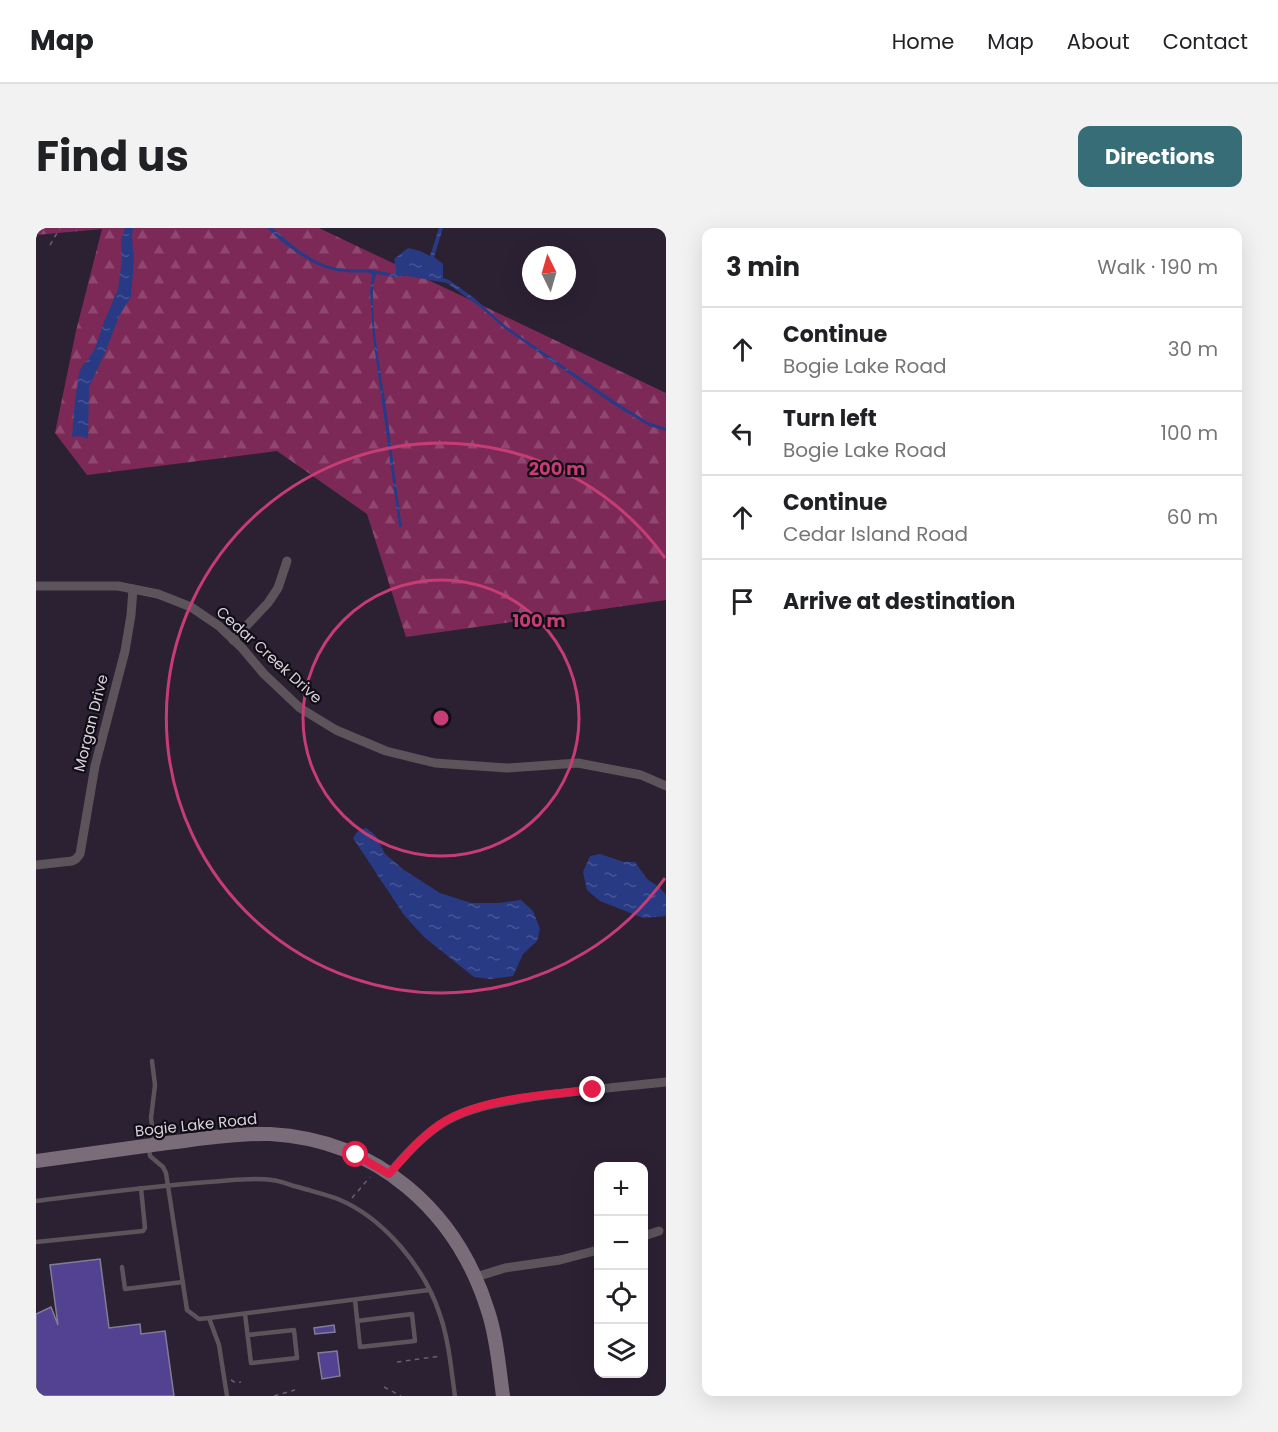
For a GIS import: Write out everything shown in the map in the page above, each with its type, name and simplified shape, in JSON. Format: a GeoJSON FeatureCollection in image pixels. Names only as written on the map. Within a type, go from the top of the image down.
{"type":"FeatureCollection","features":[{"type":"Feature","properties":{"kind":"main road","name":"Bogie Lake Road"},"geometry":{"type":"LineString","coordinates":[[36,1161],[233,1135],[279,1135],[323,1143],[348,1152],[384,1170],[413,1191],[437,1215],[457,1242],[477,1277],[495,1339],[503,1396]]}},
{"type":"Feature","properties":{"kind":"street"},"geometry":{"type":"LineString","coordinates":[[233,639],[268,603],[278,588],[287,561]]}},
{"type":"Feature","properties":{"kind":"street","name":"Cedar Creek Drive"},"geometry":{"type":"LineString","coordinates":[[36,586],[118,586],[158,594],[191,607],[219,626],[300,708],[336,730],[386,751],[435,763],[507,768],[578,763],[641,775],[666,786]]}},
{"type":"Feature","properties":{"kind":"street","name":"Morgan Drive"},"geometry":{"type":"LineString","coordinates":[[36,865],[72,861],[80,854],[95,766],[125,651],[133,589]]}},
{"type":"Feature","properties":{"kind":"street"},"geometry":{"type":"LineString","coordinates":[[384,1170],[447,1120],[476,1108],[550,1094],[666,1082]]}},
{"type":"Feature","properties":{"kind":"street"},"geometry":{"type":"LineString","coordinates":[[648,1235],[659,1231]]}},
{"type":"Feature","properties":{"kind":"street"},"geometry":{"type":"LineString","coordinates":[[477,1277],[497,1270],[553,1262],[594,1251]]}},
{"type":"Feature","properties":{"kind":"lane"},"geometry":{"type":"LineString","coordinates":[[152,1061],[155,1094],[151,1118],[150,1156],[163,1167],[166,1173],[187,1310],[199,1318],[209,1318],[429,1290]]}},
{"type":"Feature","properties":{"kind":"lane"},"geometry":{"type":"LineString","coordinates":[[36,1201],[168,1185],[249,1179],[272,1180],[327,1195],[347,1204],[377,1223],[404,1249],[422,1275],[441,1316],[454,1396]]}},
{"type":"Feature","properties":{"kind":"lane"},"geometry":{"type":"LineString","coordinates":[[36,1242],[143,1231],[145,1228],[141,1188]]}},
{"type":"Feature","properties":{"kind":"lane"},"geometry":{"type":"LineString","coordinates":[[122,1267],[124,1289],[183,1282]]}},
{"type":"Feature","properties":{"kind":"lane"},"geometry":{"type":"LineString","coordinates":[[355,1300],[357,1321],[360,1347],[415,1341],[412,1314],[357,1321]]}},
{"type":"Feature","properties":{"kind":"lane"},"geometry":{"type":"LineString","coordinates":[[245,1314],[251,1363],[297,1358],[294,1330],[248,1335]]}},
{"type":"Feature","properties":{"kind":"lane"},"geometry":{"type":"LineString","coordinates":[[209,1318],[219,1345],[227,1396]]}},
{"type":"Feature","properties":{"kind":"path"},"geometry":{"type":"LineString","coordinates":[[50,245],[60,228]]}},
{"type":"Feature","properties":{"kind":"path"},"geometry":{"type":"LineString","coordinates":[[347,1204],[384,1170]]}},
{"type":"Feature","properties":{"kind":"path"},"geometry":{"type":"LineString","coordinates":[[397,1362],[448,1355]]}},
{"type":"Feature","properties":{"kind":"path"},"geometry":{"type":"LineString","coordinates":[[384,1387],[401,1396]]}},
{"type":"Feature","properties":{"kind":"path"},"geometry":{"type":"LineString","coordinates":[[274,1396],[295,1390]]}},
{"type":"Feature","properties":{"kind":"green space"},"geometry":{"type":"Polygon","coordinates":[[[36,228],[319,228],[666,393],[666,600],[406,637],[367,514],[277,451],[87,475],[55,433],[76,331],[102,229],[36,235],[36,228]]]}},
{"type":"Feature","properties":{"kind":"water"},"geometry":{"type":"Polygon","coordinates":[[[125,228],[133,228],[134,260],[131,297],[120,314],[89,387],[88,439],[79,436],[72,437],[79,373],[95,348],[118,289],[122,259],[121,240],[125,228]]]}},
{"type":"Feature","properties":{"kind":"water"},"geometry":{"type":"Polygon","coordinates":[[[267,228],[273,228],[307,256],[327,265],[349,269],[349,272],[330,269],[305,258],[267,228]]]}},
{"type":"Feature","properties":{"kind":"water"},"geometry":{"type":"Polygon","coordinates":[[[439,228],[443,228],[434,257],[443,264],[443,278],[474,298],[507,327],[616,402],[648,422],[666,428],[666,431],[649,426],[614,405],[505,329],[447,283],[407,276],[393,277],[377,274],[374,284],[374,318],[402,527],[399,527],[373,337],[370,292],[372,274],[365,271],[367,269],[396,274],[394,259],[408,248],[430,256],[439,228]]]}},
{"type":"Feature","properties":{"kind":"water"},"geometry":{"type":"Polygon","coordinates":[[[366,828],[376,836],[385,854],[404,870],[440,893],[471,903],[521,900],[533,911],[540,929],[537,941],[523,954],[513,976],[490,979],[474,977],[424,937],[404,915],[353,838],[358,831],[366,828]]]}},
{"type":"Feature","properties":{"kind":"water"},"geometry":{"type":"Polygon","coordinates":[[[600,854],[624,862],[635,862],[647,879],[666,895],[666,916],[643,918],[600,901],[587,890],[583,872],[590,856],[600,854]]]}},
{"type":"Feature","properties":{"kind":"building"},"geometry":{"type":"Polygon","coordinates":[[[100,1259],[109,1328],[140,1324],[141,1334],[165,1331],[174,1396],[36,1396],[36,1314],[51,1307],[58,1325],[50,1265],[100,1259]]]}},
{"type":"Feature","properties":{"kind":"building"},"geometry":{"type":"Polygon","coordinates":[[[334,1325],[335,1332],[315,1334],[314,1328],[334,1325]]]}},
{"type":"Feature","properties":{"kind":"building"},"geometry":{"type":"Polygon","coordinates":[[[337,1351],[340,1376],[322,1379],[318,1353],[337,1351]]]}},
{"type":"Feature","properties":{"kind":"waterway"},"geometry":{"type":"LineString","coordinates":[[349,271],[365,271]]}},
{"type":"Feature","properties":{"kind":"route"},"geometry":{"type":"LineString","coordinates":[[356,1155],[389,1174],[429,1133],[447,1120],[476,1108],[550,1094],[593,1090]]}}]}
